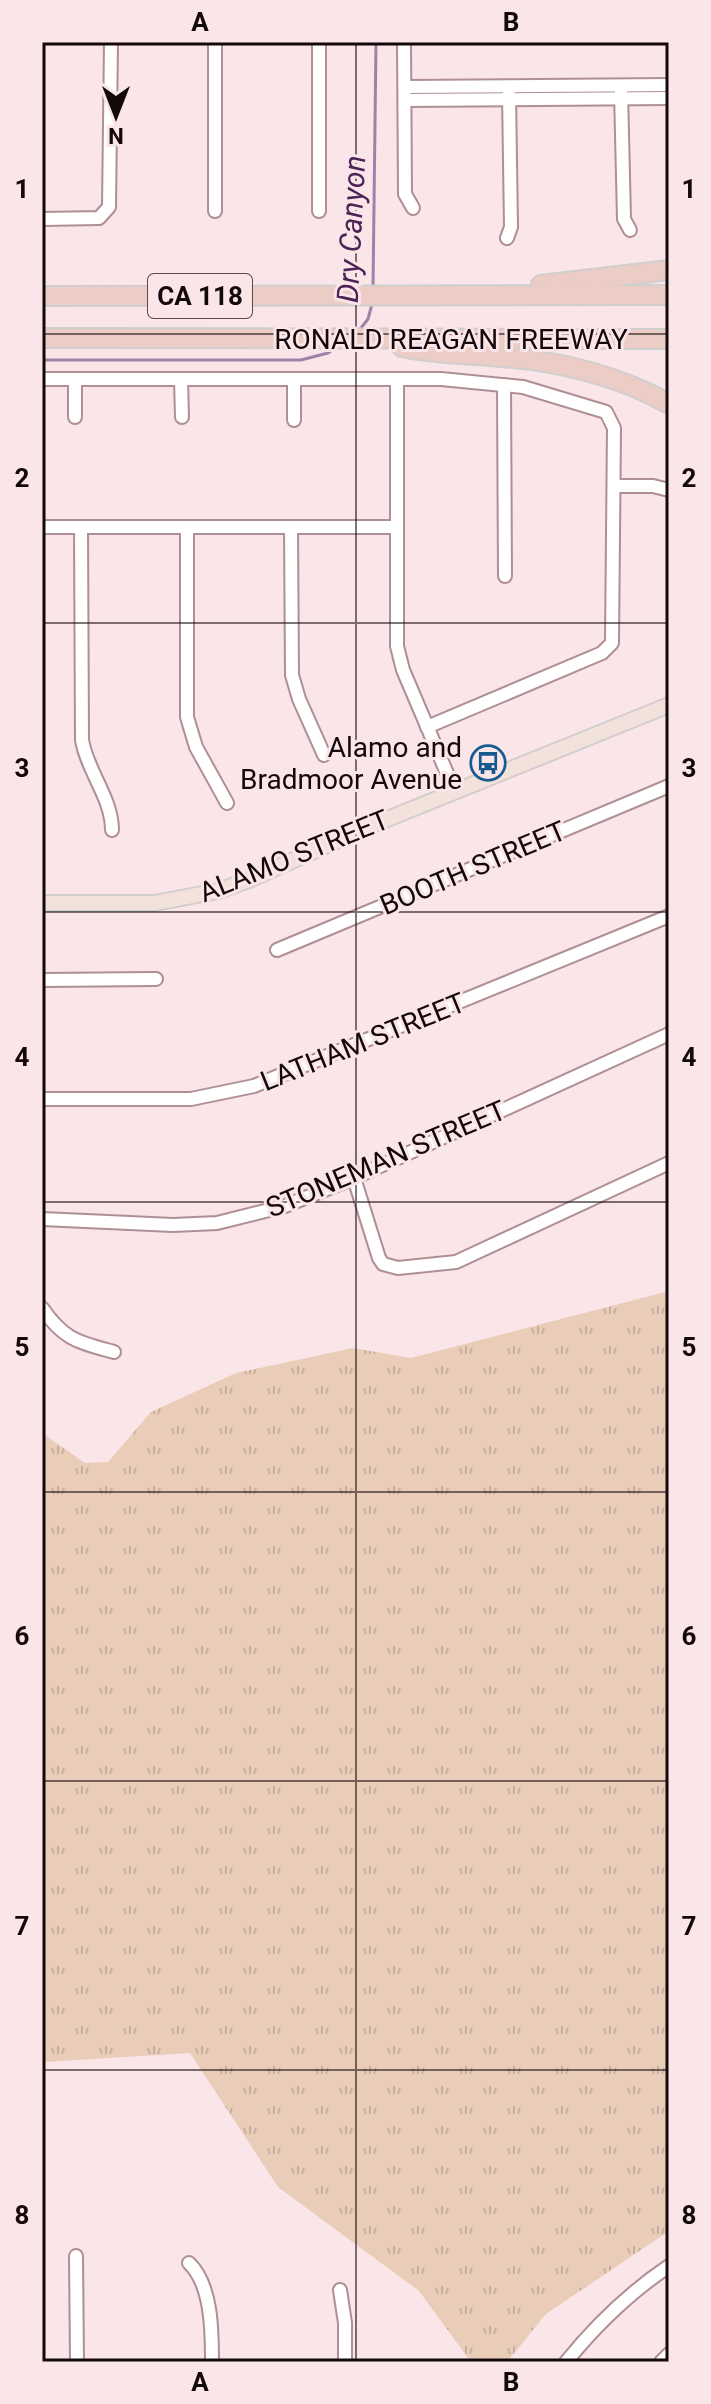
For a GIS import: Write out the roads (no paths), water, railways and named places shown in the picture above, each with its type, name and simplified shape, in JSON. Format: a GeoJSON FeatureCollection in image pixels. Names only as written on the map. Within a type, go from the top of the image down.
{"type":"FeatureCollection","features":[{"type":"Feature","properties":{"kind":"highway"},"geometry":{"type":"LineString","coordinates":[[443,295],[669,270]]}},
{"type":"Feature","properties":{"kind":"highway","name":"RONALD REAGAN FREEWAY"},"geometry":{"type":"LineString","coordinates":[[42,296],[669,295]]}},
{"type":"Feature","properties":{"kind":"highway","name":"RONALD REAGAN FREEWAY"},"geometry":{"type":"LineString","coordinates":[[42,338],[669,339]]}},
{"type":"Feature","properties":{"kind":"highway"},"geometry":{"type":"LineString","coordinates":[[364,339],[418,351],[506,357],[571,368],[624,383],[669,404]]}},
{"type":"Feature","properties":{"kind":"main road","name":"ALAMO STREET"},"geometry":{"type":"LineString","coordinates":[[42,903],[155,903],[218,891],[669,705]]}},
{"type":"Feature","properties":{"kind":"street"},"geometry":{"type":"LineString","coordinates":[[42,219],[93,219],[105,215],[110,198],[111,42]]}},
{"type":"Feature","properties":{"kind":"street"},"geometry":{"type":"LineString","coordinates":[[215,42],[215,211]]}},
{"type":"Feature","properties":{"kind":"street"},"geometry":{"type":"LineString","coordinates":[[319,42],[319,211]]}},
{"type":"Feature","properties":{"kind":"street"},"geometry":{"type":"LineString","coordinates":[[404,42],[405,194],[413,208]]}},
{"type":"Feature","properties":{"kind":"street"},"geometry":{"type":"LineString","coordinates":[[621,92],[669,85]]}},
{"type":"Feature","properties":{"kind":"street"},"geometry":{"type":"LineString","coordinates":[[405,94],[621,92],[669,98]]}},
{"type":"Feature","properties":{"kind":"street"},"geometry":{"type":"LineString","coordinates":[[621,92],[624,219],[630,230]]}},
{"type":"Feature","properties":{"kind":"street"},"geometry":{"type":"LineString","coordinates":[[507,238],[511,227],[509,93]]}},
{"type":"Feature","properties":{"kind":"street"},"geometry":{"type":"LineString","coordinates":[[42,379],[441,379],[541,391],[606,412],[614,428],[613,636],[608,649],[427,727]]}},
{"type":"Feature","properties":{"kind":"street"},"geometry":{"type":"LineString","coordinates":[[75,379],[75,417]]}},
{"type":"Feature","properties":{"kind":"street"},"geometry":{"type":"LineString","coordinates":[[181,379],[182,417]]}},
{"type":"Feature","properties":{"kind":"street"},"geometry":{"type":"LineString","coordinates":[[294,379],[294,420]]}},
{"type":"Feature","properties":{"kind":"street"},"geometry":{"type":"LineString","coordinates":[[397,379],[397,646],[403,670],[455,792]]}},
{"type":"Feature","properties":{"kind":"street"},"geometry":{"type":"LineString","coordinates":[[504,385],[505,576]]}},
{"type":"Feature","properties":{"kind":"street"},"geometry":{"type":"LineString","coordinates":[[614,486],[653,486],[669,490]]}},
{"type":"Feature","properties":{"kind":"street"},"geometry":{"type":"LineString","coordinates":[[42,527],[396,527]]}},
{"type":"Feature","properties":{"kind":"street"},"geometry":{"type":"LineString","coordinates":[[81,527],[82,740],[89,767],[110,810],[112,830]]}},
{"type":"Feature","properties":{"kind":"street"},"geometry":{"type":"LineString","coordinates":[[187,527],[187,717],[196,747],[227,803]]}},
{"type":"Feature","properties":{"kind":"street"},"geometry":{"type":"LineString","coordinates":[[291,527],[292,675],[299,699],[324,755]]}},
{"type":"Feature","properties":{"kind":"street","name":"BOOTH STREET"},"geometry":{"type":"LineString","coordinates":[[277,950],[669,786]]}},
{"type":"Feature","properties":{"kind":"street","name":"LATHAM STREET"},"geometry":{"type":"LineString","coordinates":[[42,1099],[191,1099],[254,1086],[669,916]]}},
{"type":"Feature","properties":{"kind":"street"},"geometry":{"type":"LineString","coordinates":[[42,980],[156,979]]}},
{"type":"Feature","properties":{"kind":"street","name":"STONEMAN STREET"},"geometry":{"type":"LineString","coordinates":[[42,1219],[173,1225],[217,1223],[285,1206],[354,1178],[669,1034]]}},
{"type":"Feature","properties":{"kind":"street"},"geometry":{"type":"LineString","coordinates":[[354,1178],[379,1258],[383,1264],[398,1268],[456,1262],[669,1163]]}},
{"type":"Feature","properties":{"kind":"street"},"geometry":{"type":"LineString","coordinates":[[42,1308],[54,1325],[72,1340],[114,1352]]}},
{"type":"Feature","properties":{"kind":"street"},"geometry":{"type":"LineString","coordinates":[[76,2256],[77,2362]]}},
{"type":"Feature","properties":{"kind":"street"},"geometry":{"type":"LineString","coordinates":[[189,2263],[198,2271],[205,2297],[212,2362]]}},
{"type":"Feature","properties":{"kind":"street"},"geometry":{"type":"LineString","coordinates":[[585,2362],[570,2357],[624,2300],[669,2266]]}},
{"type":"Feature","properties":{"kind":"street"},"geometry":{"type":"LineString","coordinates":[[340,2290],[345,2315],[345,2362]]}},
{"type":"Feature","properties":{"kind":"street"},"geometry":{"type":"LineString","coordinates":[[661,2362],[669,2354]]}},
{"type":"Feature","properties":{"kind":"waterway","name":"Dry Canyon"},"geometry":{"type":"LineString","coordinates":[[373,288],[376,42]]}},
{"type":"Feature","properties":{"kind":"waterway","name":"Dry Canyon"},"geometry":{"type":"LineString","coordinates":[[358,332],[368,319],[372,304]]}},
{"type":"Feature","properties":{"kind":"waterway","name":"Dry Canyon"},"geometry":{"type":"LineString","coordinates":[[42,360],[301,360],[328,353],[339,345]]}},
{"type":"Feature","properties":{"kind":"place","name":"Alamo and Bradmoor Avenue"},"geometry":{"type":"Point","coordinates":[488,763]}}]}
